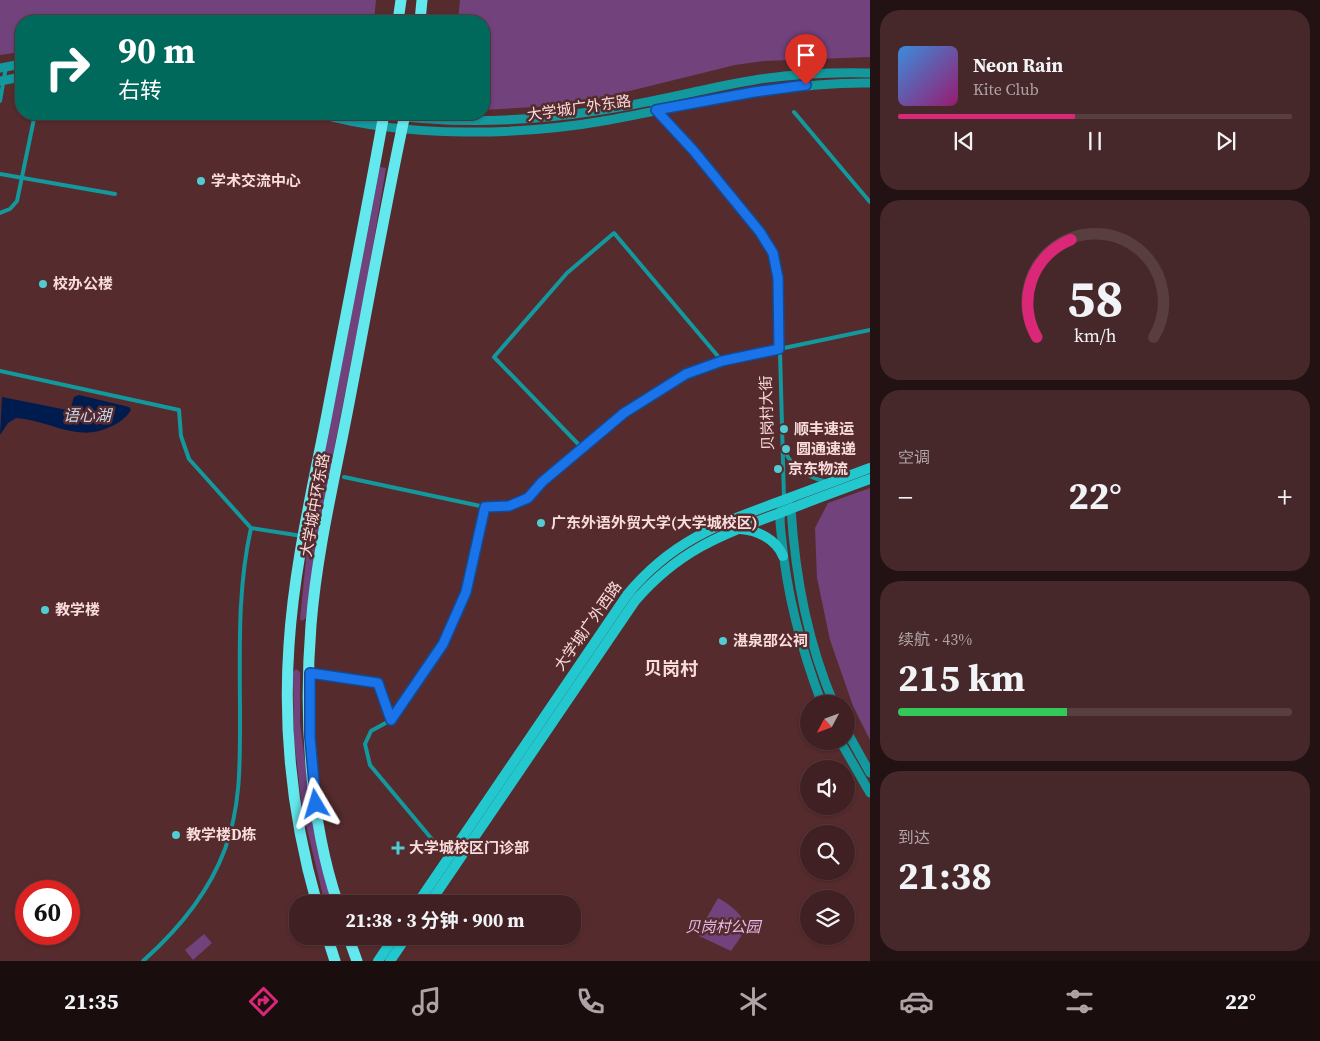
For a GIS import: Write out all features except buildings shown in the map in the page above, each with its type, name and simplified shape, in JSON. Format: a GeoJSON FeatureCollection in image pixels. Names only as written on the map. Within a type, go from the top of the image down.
{"type":"FeatureCollection","features":[{"type":"Feature","properties":{"kind":"main road"},"geometry":{"type":"LineString","coordinates":[[399,15],[401,0]]}},
{"type":"Feature","properties":{"kind":"main road"},"geometry":{"type":"LineString","coordinates":[[421,15],[422,0]]}},
{"type":"Feature","properties":{"kind":"main road","name":"大学城中环东路"},"geometry":{"type":"LineString","coordinates":[[315,895],[301,834],[292,779],[289,740],[288,663],[291,627],[303,537],[382,120]]}},
{"type":"Feature","properties":{"kind":"main road","name":"大学城中环东路"},"geometry":{"type":"LineString","coordinates":[[336,895],[324,850],[315,793],[310,737],[311,629],[322,543],[403,120]]}},
{"type":"Feature","properties":{"kind":"main road","name":"大学城广外西路"},"geometry":{"type":"LineString","coordinates":[[435,895],[635,602],[673,563],[700,545],[780,512],[788,504],[837,480],[870,468]]}},
{"type":"Feature","properties":{"kind":"main road","name":"大学城广外西路"},"geometry":{"type":"LineString","coordinates":[[423,895],[627,595],[666,555],[695,536],[721,523],[870,479]]}},
{"type":"Feature","properties":{"kind":"main road"},"geometry":{"type":"LineString","coordinates":[[734,530],[749,530],[766,536],[779,548],[783,556]]}},
{"type":"Feature","properties":{"kind":"main road"},"geometry":{"type":"LineString","coordinates":[[291,627],[311,629]]}},
{"type":"Feature","properties":{"kind":"main road"},"geometry":{"type":"LineString","coordinates":[[288,663],[296,662],[310,669]]}},
{"type":"Feature","properties":{"kind":"main road"},"geometry":{"type":"LineString","coordinates":[[330,945],[335,961]]}},
{"type":"Feature","properties":{"kind":"main road"},"geometry":{"type":"LineString","coordinates":[[351,945],[357,961]]}},
{"type":"Feature","properties":{"kind":"main road"},"geometry":{"type":"LineString","coordinates":[[378,961],[389,945]]}},
{"type":"Feature","properties":{"kind":"main road"},"geometry":{"type":"LineString","coordinates":[[390,961],[401,945]]}},
{"type":"Feature","properties":{"kind":"street","name":"大学城广外东路"},"geometry":{"type":"LineString","coordinates":[[490,120],[548,117],[649,101],[761,79],[825,73],[870,73]]}},
{"type":"Feature","properties":{"kind":"street"},"geometry":{"type":"LineString","coordinates":[[2,80],[15,78]]}},
{"type":"Feature","properties":{"kind":"street","name":"大学城广外东路"},"geometry":{"type":"LineString","coordinates":[[350,120],[401,129],[519,130],[575,125],[794,86],[870,83]]}},
{"type":"Feature","properties":{"kind":"street","name":"贝岗村大街"},"geometry":{"type":"LineString","coordinates":[[788,504],[802,601],[820,666],[831,695]]}},
{"type":"Feature","properties":{"kind":"street"},"geometry":{"type":"LineString","coordinates":[[780,512],[787,585],[799,637],[819,695]]}},
{"type":"Feature","properties":{"kind":"street"},"geometry":{"type":"LineString","coordinates":[[855,746],[870,773]]}},
{"type":"Feature","properties":{"kind":"street"},"geometry":{"type":"LineString","coordinates":[[845,750],[870,793]]}},
{"type":"Feature","properties":{"kind":"lane"},"geometry":{"type":"LineString","coordinates":[[0,101],[3,68]]}},
{"type":"Feature","properties":{"kind":"lane","name":"贝岗村大街"},"geometry":{"type":"LineString","coordinates":[[649,101],[693,150],[760,232],[773,253],[778,278],[782,446],[788,504]]}},
{"type":"Feature","properties":{"kind":"lane"},"geometry":{"type":"LineString","coordinates":[[794,112],[870,202]]}},
{"type":"Feature","properties":{"kind":"lane"},"geometry":{"type":"LineString","coordinates":[[0,213],[8,211],[14,206],[22,178],[34,120]]}},
{"type":"Feature","properties":{"kind":"lane"},"geometry":{"type":"LineString","coordinates":[[0,174],[115,194]]}},
{"type":"Feature","properties":{"kind":"lane"},"geometry":{"type":"LineString","coordinates":[[583,449],[494,357],[567,273],[614,233],[722,361]]}},
{"type":"Feature","properties":{"kind":"lane"},"geometry":{"type":"LineString","coordinates":[[344,477],[485,507],[509,506],[528,498],[542,482],[624,413],[686,374],[722,361],[870,330]]}},
{"type":"Feature","properties":{"kind":"lane"},"geometry":{"type":"LineString","coordinates":[[0,371],[179,410],[181,436],[190,459],[251,528],[303,537]]}},
{"type":"Feature","properties":{"kind":"lane"},"geometry":{"type":"LineString","coordinates":[[782,446],[789,459],[801,472],[819,480],[837,480]]}},
{"type":"Feature","properties":{"kind":"lane"},"geometry":{"type":"LineString","coordinates":[[441,850],[370,765],[366,744],[371,732],[391,720],[443,644],[466,592],[485,507]]}},
{"type":"Feature","properties":{"kind":"lane"},"geometry":{"type":"LineString","coordinates":[[143,961],[173,932],[200,897],[220,861],[230,832],[236,806],[240,764],[240,590],[251,528]]}},
{"type":"Feature","properties":{"kind":"lane"},"geometry":{"type":"LineString","coordinates":[[310,669],[378,683],[391,720]]}},
{"type":"Feature","properties":{"kind":"green space"},"geometry":{"type":"Polygon","coordinates":[[[0,0],[376,0],[375,15],[15,15],[15,53],[0,55],[0,0]]]}},
{"type":"Feature","properties":{"kind":"green space"},"geometry":{"type":"Polygon","coordinates":[[[460,0],[870,0],[870,57],[764,61],[735,65],[589,101],[553,106],[490,110],[490,15],[459,15],[460,0]]]}},
{"type":"Feature","properties":{"kind":"green space"},"geometry":{"type":"Polygon","coordinates":[[[380,167],[386,168],[367,281],[316,541],[306,618],[302,621],[300,619],[308,540],[380,167]]]}},
{"type":"Feature","properties":{"kind":"green space"},"geometry":{"type":"Polygon","coordinates":[[[870,488],[870,740],[855,710],[855,695],[849,695],[830,640],[817,578],[815,528],[828,503],[870,488]]]}},
{"type":"Feature","properties":{"kind":"green space"},"geometry":{"type":"Polygon","coordinates":[[[296,669],[300,672],[300,723],[307,779],[329,895],[323,895],[302,808],[294,738],[293,672],[296,669]]]}},
{"type":"Feature","properties":{"kind":"green space","name":"贝岗村公园"},"geometry":{"type":"Polygon","coordinates":[[[718,898],[737,911],[745,925],[741,936],[731,951],[697,935],[718,898]]]}},
{"type":"Feature","properties":{"kind":"green space"},"geometry":{"type":"Polygon","coordinates":[[[204,934],[212,943],[193,960],[185,950],[204,934]]]}},
{"type":"Feature","properties":{"kind":"water","name":"语心湖"},"geometry":{"type":"Polygon","coordinates":[[[79,395],[129,407],[131,410],[119,422],[98,431],[74,432],[16,418],[8,423],[0,435],[2,397],[67,410],[71,407],[74,397],[79,395]]]}},
{"type":"Feature","properties":{"kind":"place","name":"学术交流中心"},"geometry":{"type":"Point","coordinates":[201,181]}},
{"type":"Feature","properties":{"kind":"place","name":"校办公楼"},"geometry":{"type":"Point","coordinates":[43,284]}},
{"type":"Feature","properties":{"kind":"place","name":"顺丰速运"},"geometry":{"type":"Point","coordinates":[784,429]}},
{"type":"Feature","properties":{"kind":"place","name":"圆通速递"},"geometry":{"type":"Point","coordinates":[786,449]}},
{"type":"Feature","properties":{"kind":"place","name":"京东物流"},"geometry":{"type":"Point","coordinates":[778,469]}},
{"type":"Feature","properties":{"kind":"place","name":"广东外语外贸大学(大学城校区)"},"geometry":{"type":"Point","coordinates":[541,523]}},
{"type":"Feature","properties":{"kind":"place","name":"教学楼"},"geometry":{"type":"Point","coordinates":[45,610]}},
{"type":"Feature","properties":{"kind":"place","name":"湛泉邵公祠"},"geometry":{"type":"Point","coordinates":[723,641]}},
{"type":"Feature","properties":{"kind":"place","name":"教学楼D栋"},"geometry":{"type":"Point","coordinates":[176,835]}},
{"type":"Feature","properties":{"kind":"place","name":"大学城校区门诊部"},"geometry":{"type":"Point","coordinates":[398,848]}},
{"type":"Feature","properties":{"kind":"district","name":"贝岗村"},"geometry":{"type":"Point","coordinates":[671,669]}},
{"type":"Feature","properties":{"kind":"route"},"geometry":{"type":"LineString","coordinates":[[316,804],[309,717],[310,673],[378,683],[391,720],[443,644],[466,592],[485,507],[509,506],[528,498],[542,482],[624,413],[686,374],[722,361],[779,349],[778,278],[773,253],[760,232],[693,150],[656,110],[706,100],[806,85]]}}]}
